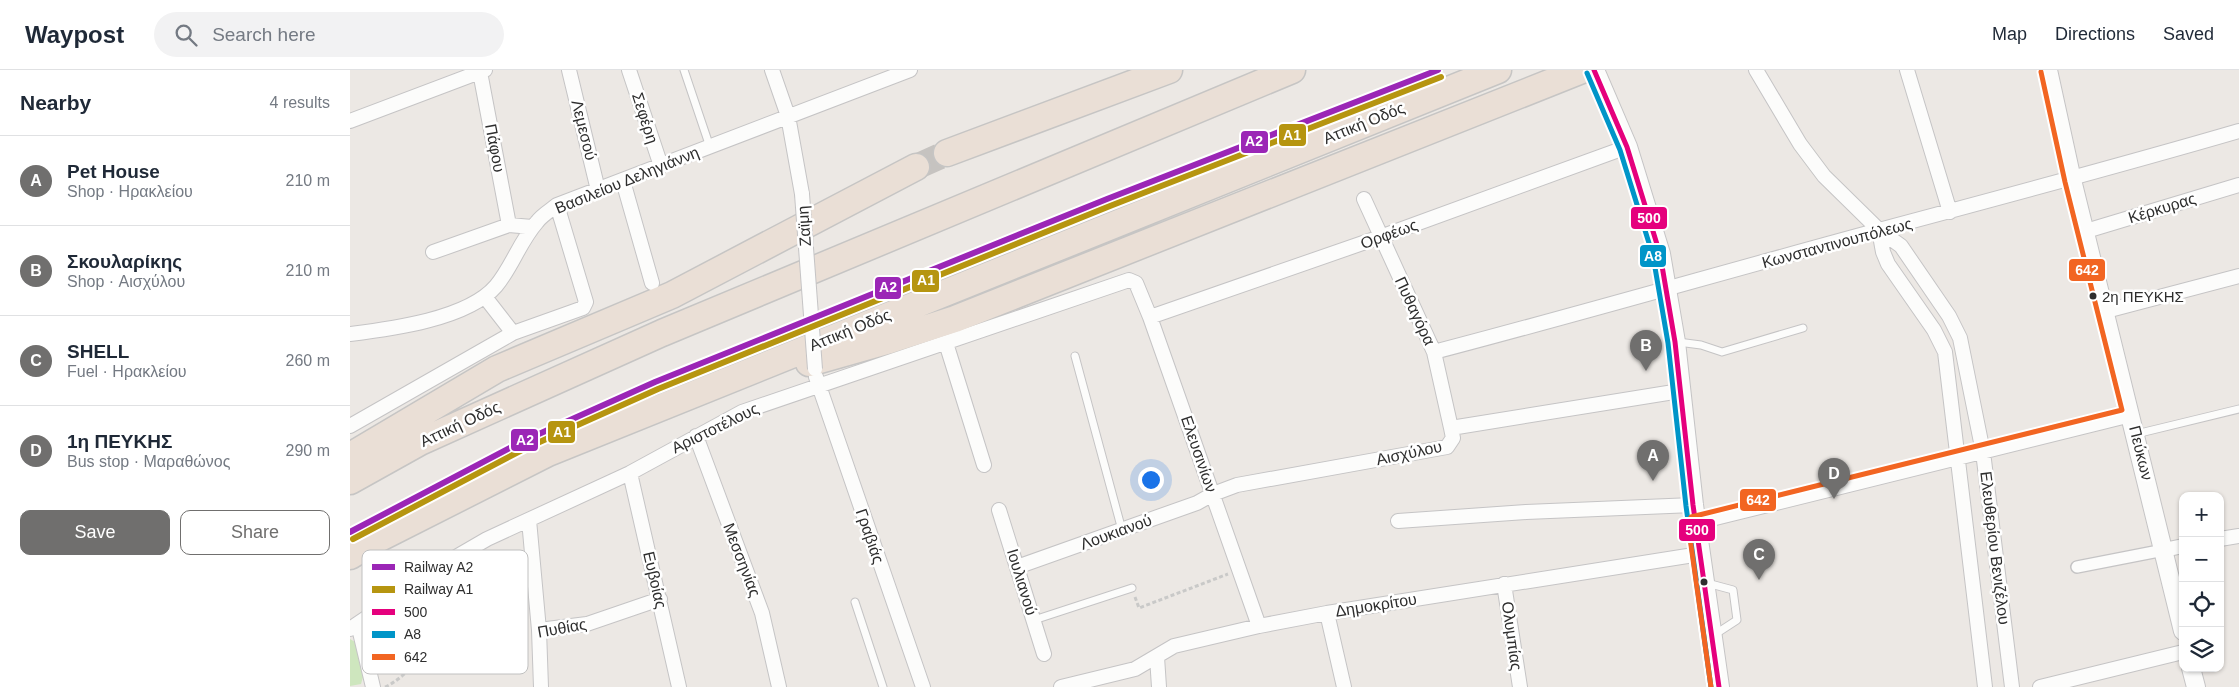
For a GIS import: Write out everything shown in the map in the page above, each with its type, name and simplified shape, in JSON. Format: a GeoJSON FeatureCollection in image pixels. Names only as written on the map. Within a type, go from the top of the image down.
{"type":"FeatureCollection","features":[{"type":"Feature","properties":{"kind":"highway"},"geometry":{"type":"LineString","coordinates":[[947,153],[1169,70]]}},
{"type":"Feature","properties":{"kind":"highway","name":"Αττική Οδός"},"geometry":{"type":"LineString","coordinates":[[350,481],[428,438],[662,333],[1292,70]]}},
{"type":"Feature","properties":{"kind":"highway","name":"Αττική Οδός"},"geometry":{"type":"LineString","coordinates":[[350,556],[378,539],[548,453],[1498,70]]}},
{"type":"Feature","properties":{"kind":"highway"},"geometry":{"type":"LineString","coordinates":[[548,453],[701,403],[775,373],[955,319],[1582,70]]}},
{"type":"Feature","properties":{"kind":"highway"},"geometry":{"type":"LineString","coordinates":[[350,456],[497,369],[672,295],[881,183],[916,167]]}},
{"type":"Feature","properties":{"kind":"main road"},"geometry":{"type":"LineString","coordinates":[[1594,70],[1627,147],[1650,216],[1667,290],[1675,342],[1694,514],[1719,687]]}},
{"type":"Feature","properties":{"kind":"street","name":"Λεμεσού"},"geometry":{"type":"LineString","coordinates":[[569,70],[598,190]]}},
{"type":"Feature","properties":{"kind":"street","name":"Σεφέρη"},"geometry":{"type":"LineString","coordinates":[[629,70],[661,166]]}},
{"type":"Feature","properties":{"kind":"street","name":"Ζαϊμη"},"geometry":{"type":"LineString","coordinates":[[772,70],[788,116],[802,194],[815,369],[818,384]]}},
{"type":"Feature","properties":{"kind":"street","name":"Βασιλείου Δεληγιάννη"},"geometry":{"type":"LineString","coordinates":[[350,334],[381,330],[446,314],[485,297],[505,274],[532,228],[557,205],[910,70]]}},
{"type":"Feature","properties":{"kind":"street"},"geometry":{"type":"LineString","coordinates":[[1907,70],[1950,212]]}},
{"type":"Feature","properties":{"kind":"street","name":"Πεύκων"},"geometry":{"type":"LineString","coordinates":[[2048,70],[2072,180],[2132,415],[2182,627]]}},
{"type":"Feature","properties":{"kind":"street"},"geometry":{"type":"LineString","coordinates":[[350,121],[483,71]]}},
{"type":"Feature","properties":{"kind":"street","name":"Πάφου"},"geometry":{"type":"LineString","coordinates":[[483,71],[509,225]]}},
{"type":"Feature","properties":{"kind":"street","name":"Ελευθερίου Βενιζέλου"},"geometry":{"type":"LineString","coordinates":[[1757,72],[1800,144],[1824,176],[1879,230],[1901,246],[1949,316],[1960,338],[1983,452],[2012,687]]}},
{"type":"Feature","properties":{"kind":"street","name":"Κωνσταντινουπόλεως"},"geometry":{"type":"LineString","coordinates":[[1434,352],[1667,290],[1879,230],[2072,180],[2239,131]]}},
{"type":"Feature","properties":{"kind":"street","name":"Ορφέως"},"geometry":{"type":"LineString","coordinates":[[1150,317],[1380,237],[1627,147]]}},
{"type":"Feature","properties":{"kind":"street"},"geometry":{"type":"LineString","coordinates":[[623,180],[652,283]]}},
{"type":"Feature","properties":{"kind":"street","name":"Κέρκυρας"},"geometry":{"type":"LineString","coordinates":[[2086,231],[2239,184]]}},
{"type":"Feature","properties":{"kind":"street","name":"Πυθαγόρα"},"geometry":{"type":"LineString","coordinates":[[1364,199],[1434,352],[1452,428]]}},
{"type":"Feature","properties":{"kind":"street"},"geometry":{"type":"LineString","coordinates":[[350,426],[513,333],[584,308],[586,302],[557,205]]}},
{"type":"Feature","properties":{"kind":"street"},"geometry":{"type":"LineString","coordinates":[[433,252],[509,225],[532,228]]}},
{"type":"Feature","properties":{"kind":"street","name":"Ελευθερίου Βενιζέλου"},"geometry":{"type":"LineString","coordinates":[[1879,230],[1883,252],[1888,264],[1934,330],[1945,352],[1985,687]]}},
{"type":"Feature","properties":{"kind":"street"},"geometry":{"type":"LineString","coordinates":[[2106,311],[2239,276]]}},
{"type":"Feature","properties":{"kind":"street","name":"Αριστοτέλους"},"geometry":{"type":"LineString","coordinates":[[468,550],[488,538],[630,473],[742,412],[818,384],[946,343],[1129,280],[1136,283]]}},
{"type":"Feature","properties":{"kind":"street","name":"Ελευσινίων"},"geometry":{"type":"LineString","coordinates":[[1136,283],[1150,317],[1259,626]]}},
{"type":"Feature","properties":{"kind":"street"},"geometry":{"type":"LineString","coordinates":[[485,297],[513,333]]}},
{"type":"Feature","properties":{"kind":"street"},"geometry":{"type":"LineString","coordinates":[[946,343],[984,465]]}},
{"type":"Feature","properties":{"kind":"street","name":"Γραβιάς"},"geometry":{"type":"LineString","coordinates":[[818,384],[923,687]]}},
{"type":"Feature","properties":{"kind":"street","name":"Αισχύλου"},"geometry":{"type":"LineString","coordinates":[[1213,494],[1237,485],[1447,447],[1453,438],[1452,428],[1680,391]]}},
{"type":"Feature","properties":{"kind":"street"},"geometry":{"type":"LineString","coordinates":[[1398,521],[1526,512],[1694,514],[1958,458],[2132,415]]}},
{"type":"Feature","properties":{"kind":"street","name":"Μεσσηνίας"},"geometry":{"type":"LineString","coordinates":[[696,436],[762,613],[778,687]]}},
{"type":"Feature","properties":{"kind":"street","name":"Ευβοίας"},"geometry":{"type":"LineString","coordinates":[[630,473],[679,687]]}},
{"type":"Feature","properties":{"kind":"street","name":"Λουκιανού"},"geometry":{"type":"LineString","coordinates":[[1017,567],[1197,504],[1213,494]]}},
{"type":"Feature","properties":{"kind":"street","name":"Ιουλιανού"},"geometry":{"type":"LineString","coordinates":[[999,510],[1044,654]]}},
{"type":"Feature","properties":{"kind":"street"},"geometry":{"type":"LineString","coordinates":[[529,520],[540,630],[541,687]]}},
{"type":"Feature","properties":{"kind":"street"},"geometry":{"type":"LineString","coordinates":[[2224,538],[2239,536]]}},
{"type":"Feature","properties":{"kind":"street"},"geometry":{"type":"LineString","coordinates":[[2077,567],[2179,547]]}},
{"type":"Feature","properties":{"kind":"street","name":"Δημοκρίτου"},"geometry":{"type":"LineString","coordinates":[[1061,687],[1135,669],[1174,646],[1259,626],[1504,584],[1700,554]]}},
{"type":"Feature","properties":{"kind":"street","name":"Ολυμπίας"},"geometry":{"type":"LineString","coordinates":[[1504,584],[1520,687]]}},
{"type":"Feature","properties":{"kind":"street","name":"Πυθίας"},"geometry":{"type":"LineString","coordinates":[[540,630],[587,624],[660,599]]}},
{"type":"Feature","properties":{"kind":"street"},"geometry":{"type":"LineString","coordinates":[[1327,613],[1344,687]]}},
{"type":"Feature","properties":{"kind":"street"},"geometry":{"type":"LineString","coordinates":[[354,627],[362,652]]}},
{"type":"Feature","properties":{"kind":"street"},"geometry":{"type":"LineString","coordinates":[[2040,687],[2179,653]]}},
{"type":"Feature","properties":{"kind":"street"},"geometry":{"type":"LineString","coordinates":[[1157,657],[1159,687]]}},
{"type":"Feature","properties":{"kind":"street"},"geometry":{"type":"LineString","coordinates":[[2192,672],[2196,687]]}},
{"type":"Feature","properties":{"kind":"street"},"geometry":{"type":"LineString","coordinates":[[369,674],[373,687]]}},
{"type":"Feature","properties":{"kind":"lane"},"geometry":{"type":"LineString","coordinates":[[684,70],[710,147]]}},
{"type":"Feature","properties":{"kind":"lane"},"geometry":{"type":"LineString","coordinates":[[1675,342],[1701,345],[1722,352],[1803,328]]}},
{"type":"Feature","properties":{"kind":"lane"},"geometry":{"type":"LineString","coordinates":[[1075,356],[1122,530]]}},
{"type":"Feature","properties":{"kind":"lane"},"geometry":{"type":"LineString","coordinates":[[2136,434],[2239,409]]}},
{"type":"Feature","properties":{"kind":"lane"},"geometry":{"type":"LineString","coordinates":[[1703,582],[1733,590],[1737,620],[1712,637]]}},
{"type":"Feature","properties":{"kind":"lane"},"geometry":{"type":"LineString","coordinates":[[1034,620],[1132,588]]}},
{"type":"Feature","properties":{"kind":"lane"},"geometry":{"type":"LineString","coordinates":[[855,602],[883,687]]}},
{"type":"Feature","properties":{"kind":"path"},"geometry":{"type":"LineString","coordinates":[[1132,588],[1139,608],[1240,570]]}},
{"type":"Feature","properties":{"kind":"path","name":"Πυθίας"},"geometry":{"type":"LineString","coordinates":[[528,634],[540,630]]}},
{"type":"Feature","properties":{"kind":"path","name":"Πυθίας"},"geometry":{"type":"LineString","coordinates":[[384,687],[396,682],[405,674]]}},
{"type":"Feature","properties":{"kind":"green space"},"geometry":{"type":"Polygon","coordinates":[[[350,639],[355,642],[363,677],[361,684],[350,686],[350,639]]]}},
{"type":"Feature","properties":{"kind":"tunnel"},"geometry":{"type":"LineString","coordinates":[[916,167],[947,153]]}},
{"type":"Feature","properties":{"kind":"rail line","name":"A2"},"geometry":{"type":"LineString","coordinates":[[350,532],[521,442],[655,382],[1107,199],[1438,70]]}},
{"type":"Feature","properties":{"kind":"rail line","name":"A1"},"geometry":{"type":"LineString","coordinates":[[353,539],[524,449],[658,389],[1110,206],[1441,77]]}},
{"type":"Feature","properties":{"kind":"transit line","name":"500"},"geometry":{"type":"LineString","coordinates":[[1594,70],[1627,147],[1660,254],[1675,342],[1693,505],[1719,687]]}},
{"type":"Feature","properties":{"kind":"transit line","name":"642"},"geometry":{"type":"LineString","coordinates":[[1711,687],[1688,524],[1691,517],[2122,410],[2065,182],[2041,72]]}},
{"type":"Feature","properties":{"kind":"transit line","name":"A8"},"geometry":{"type":"LineString","coordinates":[[1587,73],[1620,150],[1653,256],[1668,343],[1686,506],[1711,687]]}},
{"type":"Feature","properties":{"kind":"place","name":"2η ΠΕΥΚΗΣ"},"geometry":{"type":"Point","coordinates":[2093,296]}},
{"type":"Feature","properties":{"kind":"place","name":"Σκουλαρίκης"},"geometry":{"type":"Point","coordinates":[1646,371]}},
{"type":"Feature","properties":{"kind":"place","name":"Pet House"},"geometry":{"type":"Point","coordinates":[1653,481]}},
{"type":"Feature","properties":{"kind":"place","name":"1η ΠΕΥΚΗΣ"},"geometry":{"type":"Point","coordinates":[1834,499]}},
{"type":"Feature","properties":{"kind":"place","name":"SHELL"},"geometry":{"type":"Point","coordinates":[1759,580]}}]}
